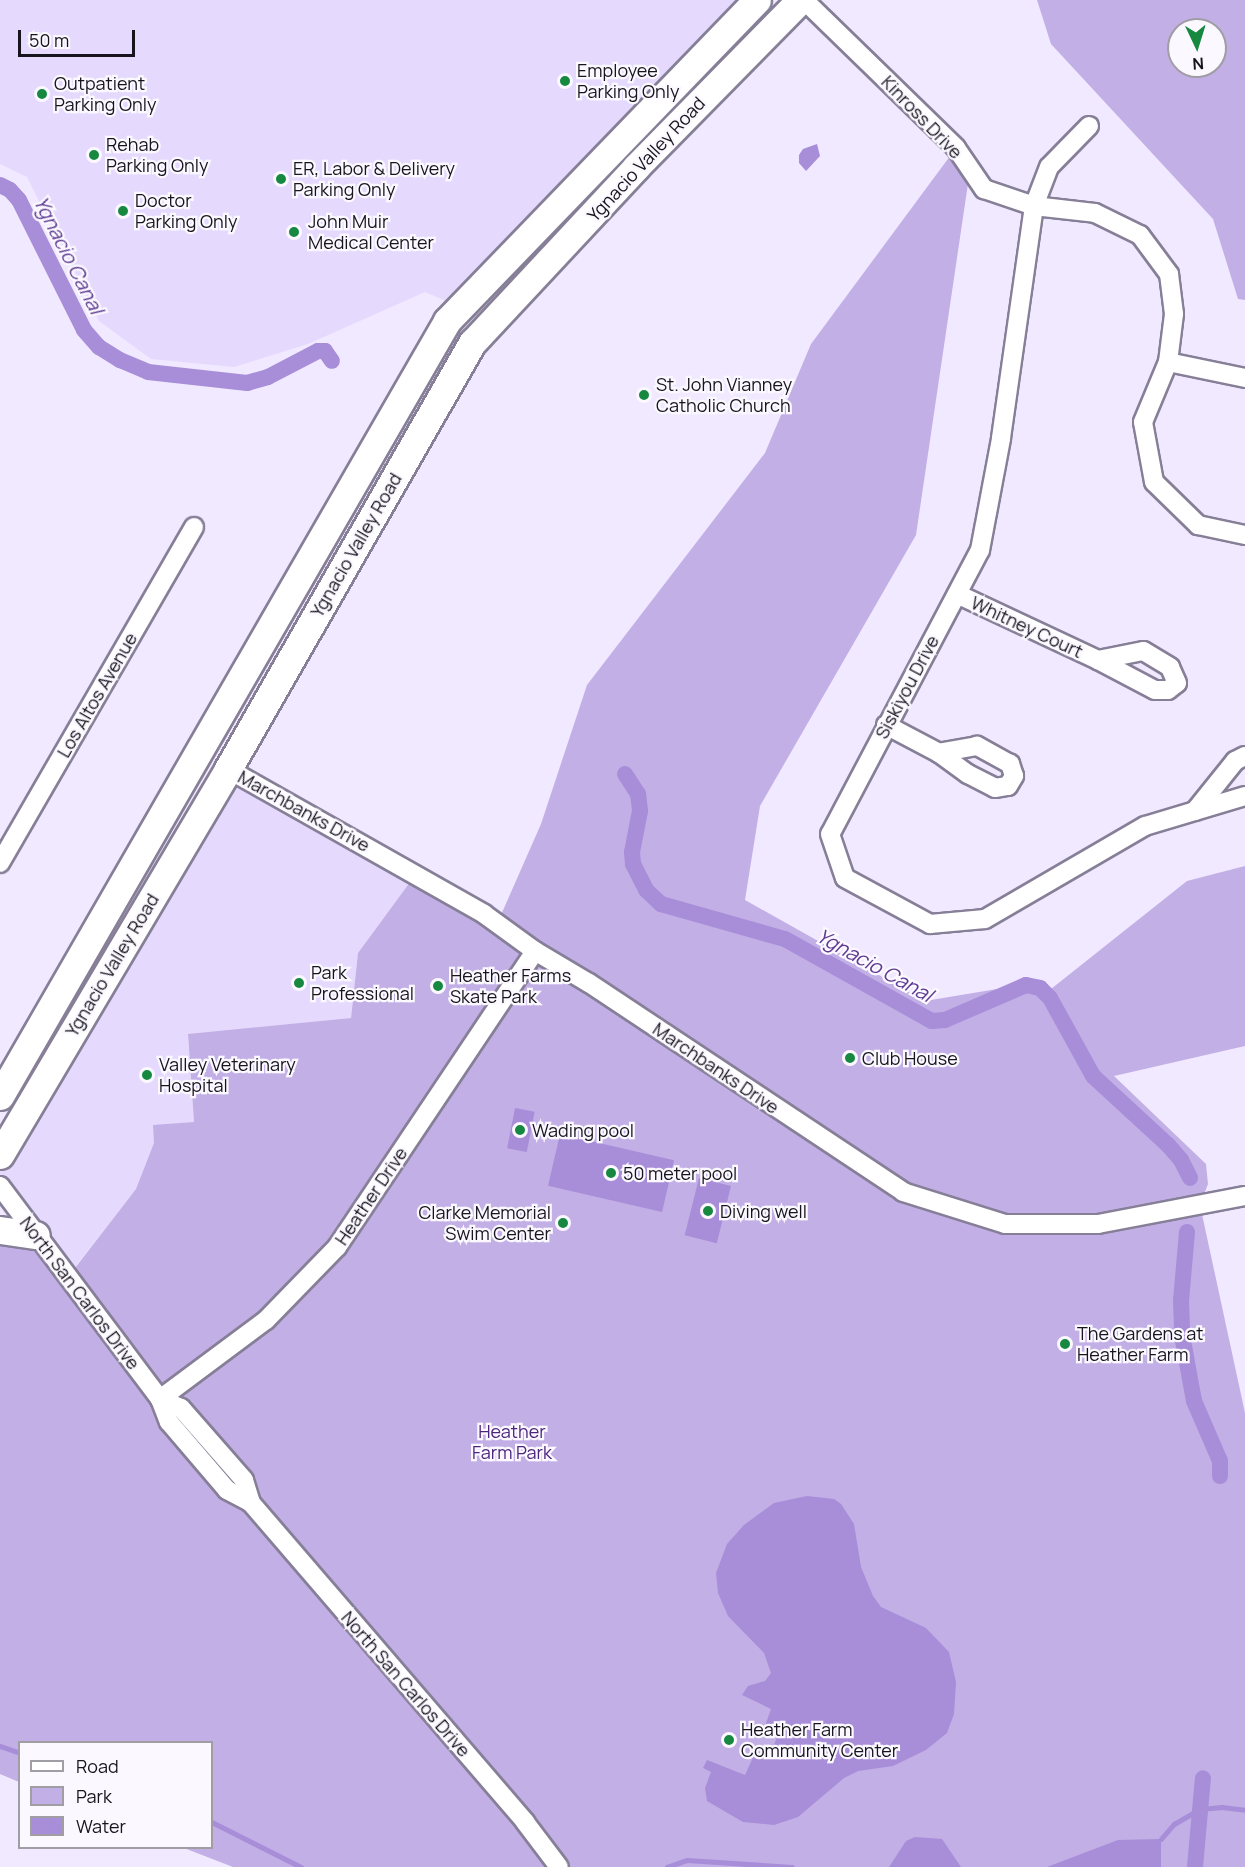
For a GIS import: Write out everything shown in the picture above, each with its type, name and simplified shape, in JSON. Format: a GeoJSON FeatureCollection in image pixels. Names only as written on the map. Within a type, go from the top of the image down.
{"type":"FeatureCollection","features":[{"type":"Feature","properties":{"kind":"highway","name":"Ygnacio Valley Road"},"geometry":{"type":"LineString","coordinates":[[0,1096],[447,321],[757,0]]}},
{"type":"Feature","properties":{"kind":"highway","name":"Ygnacio Valley Road"},"geometry":{"type":"LineString","coordinates":[[0,1155],[228,769],[473,342],[636,167],[800,0]]}},
{"type":"Feature","properties":{"kind":"highway"},"geometry":{"type":"LineString","coordinates":[[0,1230],[36,1235]]}},
{"type":"Feature","properties":{"kind":"street","name":"Kinross Drive"},"geometry":{"type":"LineString","coordinates":[[804,0],[956,148],[984,189],[1034,206],[1095,213],[1140,235],[1169,274],[1174,314],[1168,362],[1143,422],[1154,482],[1197,525],[1245,535]]}},
{"type":"Feature","properties":{"kind":"street","name":"Siskiyou Drive"},"geometry":{"type":"LineString","coordinates":[[1089,126],[1049,167],[1034,206],[1001,439],[980,550],[830,834],[845,878],[930,924],[986,919],[1145,826],[1245,796]]}},
{"type":"Feature","properties":{"kind":"street"},"geometry":{"type":"LineString","coordinates":[[1168,362],[1245,378]]}},
{"type":"Feature","properties":{"kind":"street","name":"Los Altos Avenue"},"geometry":{"type":"LineString","coordinates":[[0,863],[194,527]]}},
{"type":"Feature","properties":{"kind":"street","name":"Whitney Court"},"geometry":{"type":"LineString","coordinates":[[957,594],[1098,660]]}},
{"type":"Feature","properties":{"kind":"street"},"geometry":{"type":"LineString","coordinates":[[886,725],[939,753]]}},
{"type":"Feature","properties":{"kind":"street"},"geometry":{"type":"LineString","coordinates":[[1195,811],[1235,761],[1245,756]]}},
{"type":"Feature","properties":{"kind":"street","name":"Marchbanks Drive"},"geometry":{"type":"LineString","coordinates":[[228,769],[484,914],[535,951],[590,983],[903,1192],[1005,1224],[1098,1224],[1245,1196]]}},
{"type":"Feature","properties":{"kind":"street","name":"Heather Drive"},"geometry":{"type":"LineString","coordinates":[[160,1399],[266,1320],[337,1247],[535,951]]}},
{"type":"Feature","properties":{"kind":"street","name":"North San Carlos Drive"},"geometry":{"type":"LineString","coordinates":[[0,1186],[160,1399],[169,1422],[228,1490],[251,1503],[525,1822],[560,1867]]}},
{"type":"Feature","properties":{"kind":"shaded area","name":"John Muir Medical Center"},"geometry":{"type":"Polygon","coordinates":[[[0,0],[757,0],[460,307],[425,292],[308,344],[234,367],[151,359],[99,321],[27,177],[0,164],[0,0]]]}},
{"type":"Feature","properties":{"kind":"shaded area"},"geometry":{"type":"Polygon","coordinates":[[[228,769],[416,874],[358,953],[351,1018],[188,1035],[194,1122],[158,1131],[148,1165],[136,1189],[67,1277],[0,1186],[0,1155],[228,769]]]}},
{"type":"Feature","properties":{"kind":"green space"},"geometry":{"type":"Polygon","coordinates":[[[1037,0],[1245,0],[1245,300],[1238,299],[1213,219],[1051,44],[1037,0]]]}},
{"type":"Feature","properties":{"kind":"green space","name":"Heather Farm Park"},"geometry":{"type":"Polygon","coordinates":[[[956,148],[970,170],[916,535],[760,806],[745,900],[925,1001],[1045,981],[1051,989],[1187,881],[1245,866],[1245,1046],[1114,1076],[1206,1164],[1208,1184],[1200,1205],[1245,1413],[1245,1867],[233,1867],[187,1849],[213,1849],[213,1741],[18,1741],[18,1782],[0,1774],[0,1230],[36,1235],[68,1277],[136,1189],[154,1143],[153,1125],[194,1122],[188,1034],[351,1018],[358,953],[416,874],[497,924],[541,824],[587,685],[765,453],[811,344],[956,148]]]}},
{"type":"Feature","properties":{"kind":"water"},"geometry":{"type":"Polygon","coordinates":[[[817,144],[820,156],[806,171],[799,163],[799,155],[803,149],[817,144]]]}},
{"type":"Feature","properties":{"kind":"water","name":"Wading pool"},"geometry":{"type":"Polygon","coordinates":[[[515,1108],[535,1112],[527,1152],[507,1148],[515,1108]]]}},
{"type":"Feature","properties":{"kind":"water","name":"50 meter pool"},"geometry":{"type":"Polygon","coordinates":[[[560,1134],[674,1160],[662,1212],[548,1186],[560,1134]]]}},
{"type":"Feature","properties":{"kind":"water","name":"Diving well"},"geometry":{"type":"Polygon","coordinates":[[[699,1178],[731,1186],[717,1243],[685,1235],[699,1178]]]}},
{"type":"Feature","properties":{"kind":"water"},"geometry":{"type":"Polygon","coordinates":[[[807,1496],[834,1499],[841,1504],[854,1524],[861,1567],[873,1596],[881,1607],[926,1628],[949,1652],[956,1682],[954,1714],[947,1733],[926,1750],[893,1766],[858,1771],[844,1778],[798,1817],[774,1825],[743,1822],[707,1801],[705,1788],[711,1772],[703,1768],[707,1760],[745,1775],[755,1753],[769,1758],[777,1737],[764,1729],[771,1709],[742,1695],[748,1686],[765,1681],[771,1673],[764,1653],[728,1616],[718,1593],[716,1573],[727,1544],[744,1525],[774,1503],[807,1496]]]}},
{"type":"Feature","properties":{"kind":"water"},"geometry":{"type":"Polygon","coordinates":[[[915,1837],[942,1839],[961,1867],[889,1867],[906,1841],[915,1837]]]}},
{"type":"Feature","properties":{"kind":"water"},"geometry":{"type":"Polygon","coordinates":[[[1161,1839],[1161,1867],[1047,1867],[1118,1840],[1161,1839]]]}},
{"type":"Feature","properties":{"kind":"waterway","name":"Ygnacio Canal"},"geometry":{"type":"LineString","coordinates":[[0,185],[10,190],[19,200],[84,330],[99,347],[120,360],[148,372],[247,383],[268,377],[318,351],[325,351],[332,361]]}},
{"type":"Feature","properties":{"kind":"waterway","name":"Ygnacio Canal"},"geometry":{"type":"LineString","coordinates":[[625,774],[638,794],[640,811],[632,852],[633,864],[646,890],[661,904],[785,939],[932,1021],[945,1020],[1026,985],[1040,988],[1050,998],[1093,1076],[1168,1145],[1181,1160],[1190,1178]]}},
{"type":"Feature","properties":{"kind":"waterway","name":"Ygnacio Canal"},"geometry":{"type":"LineString","coordinates":[[1187,1232],[1181,1300],[1182,1335],[1194,1401],[1220,1461],[1220,1476]]}},
{"type":"Feature","properties":{"kind":"waterway"},"geometry":{"type":"LineString","coordinates":[[0,1746],[18,1752]]}},
{"type":"Feature","properties":{"kind":"waterway","name":"Ygnacio Canal"},"geometry":{"type":"LineString","coordinates":[[1195,1867],[1203,1778]]}},
{"type":"Feature","properties":{"kind":"waterway","name":"Ygnacio Canal"},"geometry":{"type":"LineString","coordinates":[[1161,1839],[1174,1824],[1200,1809],[1222,1807],[1245,1810]]}},
{"type":"Feature","properties":{"kind":"waterway"},"geometry":{"type":"LineString","coordinates":[[213,1823],[301,1867]]}},
{"type":"Feature","properties":{"kind":"waterway"},"geometry":{"type":"LineString","coordinates":[[667,1867],[687,1860],[792,1867]]}},
{"type":"Feature","properties":{"kind":"place","name":"Employee Parking Only"},"geometry":{"type":"Point","coordinates":[565,81]}},
{"type":"Feature","properties":{"kind":"place","name":"Outpatient Parking Only"},"geometry":{"type":"Point","coordinates":[42,94]}},
{"type":"Feature","properties":{"kind":"place","name":"Rehab Parking Only"},"geometry":{"type":"Point","coordinates":[94,155]}},
{"type":"Feature","properties":{"kind":"place","name":"ER, Labor & Delivery Parking Only"},"geometry":{"type":"Point","coordinates":[281,179]}},
{"type":"Feature","properties":{"kind":"place","name":"Doctor Parking Only"},"geometry":{"type":"Point","coordinates":[123,211]}},
{"type":"Feature","properties":{"kind":"place","name":"John Muir Medical Center"},"geometry":{"type":"Point","coordinates":[294,232]}},
{"type":"Feature","properties":{"kind":"place","name":"St. John Vianney Catholic Church"},"geometry":{"type":"Point","coordinates":[644,395]}},
{"type":"Feature","properties":{"kind":"place","name":"Park Professional"},"geometry":{"type":"Point","coordinates":[299,983]}},
{"type":"Feature","properties":{"kind":"place","name":"Heather Farms Skate Park"},"geometry":{"type":"Point","coordinates":[438,986]}},
{"type":"Feature","properties":{"kind":"place","name":"Club House"},"geometry":{"type":"Point","coordinates":[850,1058]}},
{"type":"Feature","properties":{"kind":"place","name":"Valley Veterinary Hospital"},"geometry":{"type":"Point","coordinates":[147,1075]}},
{"type":"Feature","properties":{"kind":"place","name":"Wading pool"},"geometry":{"type":"Point","coordinates":[520,1130]}},
{"type":"Feature","properties":{"kind":"place","name":"50 meter pool"},"geometry":{"type":"Point","coordinates":[611,1173]}},
{"type":"Feature","properties":{"kind":"place","name":"Diving well"},"geometry":{"type":"Point","coordinates":[708,1211]}},
{"type":"Feature","properties":{"kind":"place","name":"Clarke Memorial Swim Center"},"geometry":{"type":"Point","coordinates":[563,1223]}},
{"type":"Feature","properties":{"kind":"place","name":"The Gardens at Heather Farm"},"geometry":{"type":"Point","coordinates":[1065,1344]}},
{"type":"Feature","properties":{"kind":"place","name":"Heather Farm Community Center"},"geometry":{"type":"Point","coordinates":[729,1740]}}]}
